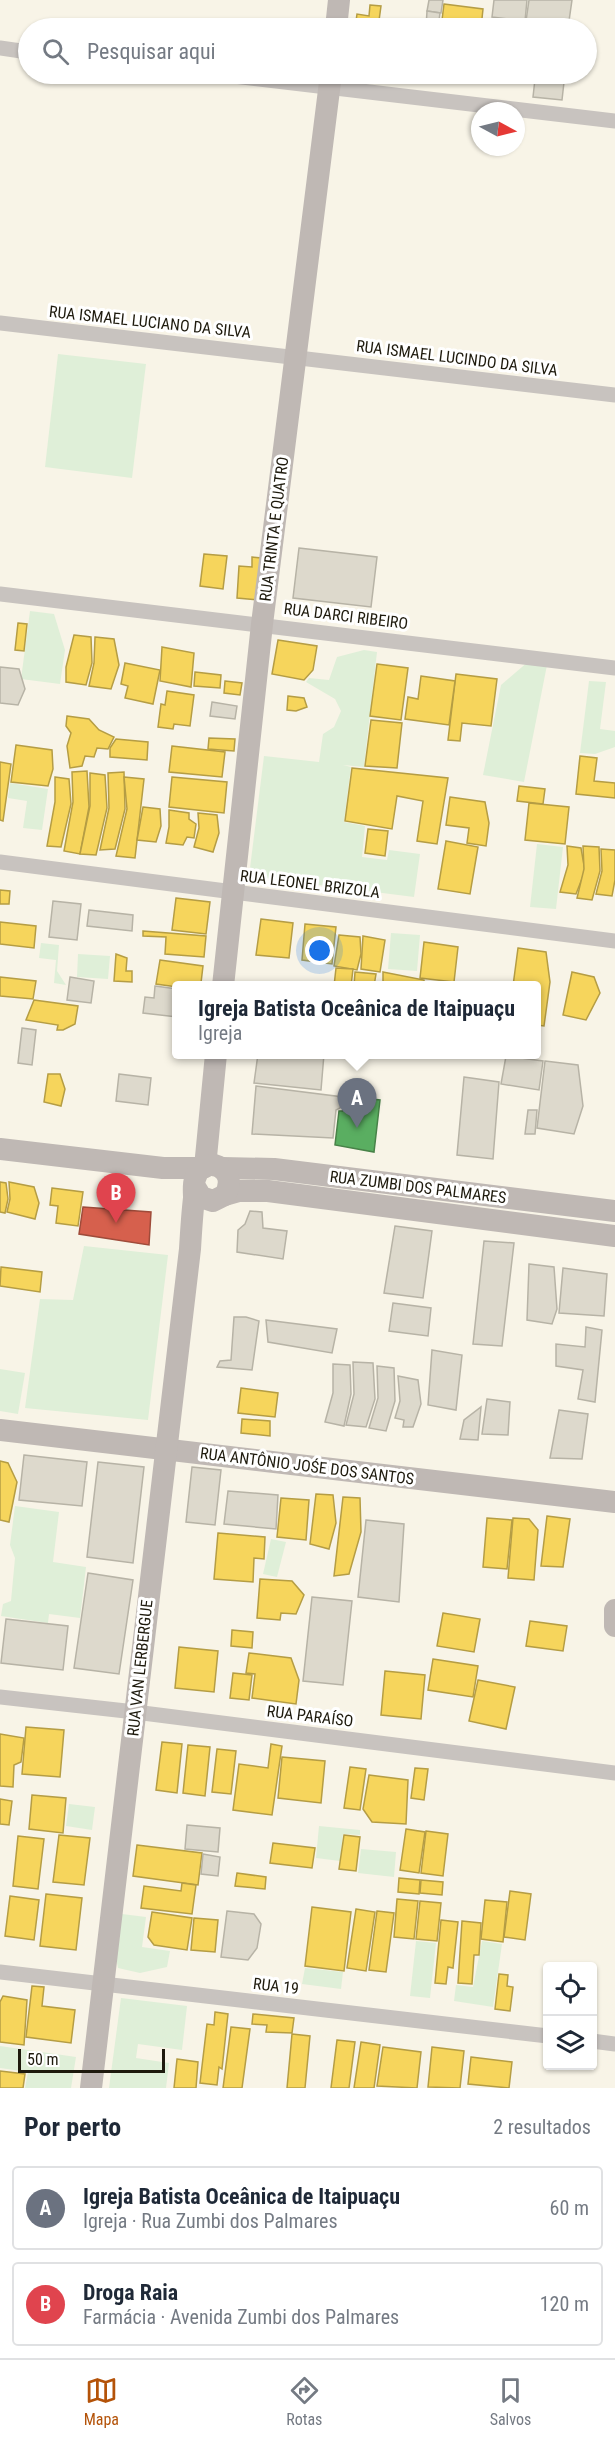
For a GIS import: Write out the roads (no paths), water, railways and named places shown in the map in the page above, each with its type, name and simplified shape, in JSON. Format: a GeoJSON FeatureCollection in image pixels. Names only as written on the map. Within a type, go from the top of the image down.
{"type":"FeatureCollection","features":[{"type":"Feature","properties":{"kind":"street"},"geometry":{"type":"LineString","coordinates":[[337,18],[339,0]]}},
{"type":"Feature","properties":{"kind":"street"},"geometry":{"type":"LineString","coordinates":[[0,48],[18,51]]}},
{"type":"Feature","properties":{"kind":"street","name":"RUA TRINTA E QUATRO"},"geometry":{"type":"LineString","coordinates":[[223,981],[262,624],[330,84]]}},
{"type":"Feature","properties":{"kind":"street"},"geometry":{"type":"LineString","coordinates":[[359,84],[615,121]]}},
{"type":"Feature","properties":{"kind":"street","name":"RUA ISMAEL LUCIANO DA SILVA"},"geometry":{"type":"LineString","coordinates":[[0,323],[295,357]]}},
{"type":"Feature","properties":{"kind":"street","name":"RUA ISMAEL LUCINDO DA SILVA"},"geometry":{"type":"LineString","coordinates":[[295,357],[615,395]]}},
{"type":"Feature","properties":{"kind":"street","name":"RUA DARCI RIBEIRO"},"geometry":{"type":"LineString","coordinates":[[0,594],[615,668]]}},
{"type":"Feature","properties":{"kind":"street","name":"RUA LEONEL BRIZOLA"},"geometry":{"type":"LineString","coordinates":[[0,862],[615,941]]}},
{"type":"Feature","properties":{"kind":"street"},"geometry":{"type":"LineString","coordinates":[[0,1149],[203,1174],[227,1173],[230,1180],[222,1197],[207,1200],[201,1197],[203,1174],[215,1059]]}},
{"type":"Feature","properties":{"kind":"street","name":"RUA ZUMBI DOS PALMARES"},"geometry":{"type":"LineString","coordinates":[[203,1174],[266,1168],[615,1211]]}},
{"type":"Feature","properties":{"kind":"street","name":"RUA VAN LERBERGUE"},"geometry":{"type":"LineString","coordinates":[[91,2088],[164,1450],[190,1249],[203,1174]]}},
{"type":"Feature","properties":{"kind":"street","name":"RUA ZUMBI DOS PALMARES"},"geometry":{"type":"LineString","coordinates":[[222,1197],[239,1191],[268,1191],[615,1236]]}},
{"type":"Feature","properties":{"kind":"street","name":"RUA VAN LERBERGUE"},"geometry":{"type":"LineString","coordinates":[[190,1249],[222,1197]]}},
{"type":"Feature","properties":{"kind":"street","name":"RUA ANTÔNIO JOŚE DOS SANTOS"},"geometry":{"type":"LineString","coordinates":[[0,1430],[615,1502]]}},
{"type":"Feature","properties":{"kind":"street"},"geometry":{"type":"LineString","coordinates":[[615,1610],[615,1626]]}},
{"type":"Feature","properties":{"kind":"street","name":"RUA PARAÍSO"},"geometry":{"type":"LineString","coordinates":[[0,1697],[615,1773]]}},
{"type":"Feature","properties":{"kind":"street","name":"RUA 19"},"geometry":{"type":"LineString","coordinates":[[0,1972],[543,2035]]}},
{"type":"Feature","properties":{"kind":"street"},"geometry":{"type":"LineString","coordinates":[[597,2042],[615,2044]]}},
{"type":"Feature","properties":{"kind":"place","name":"Igreja Batista Oceânica de Itaipuaçu"},"geometry":{"type":"Point","coordinates":[357,1128]}},
{"type":"Feature","properties":{"kind":"place","name":"Droga Raia"},"geometry":{"type":"Point","coordinates":[116,1223]}}]}
